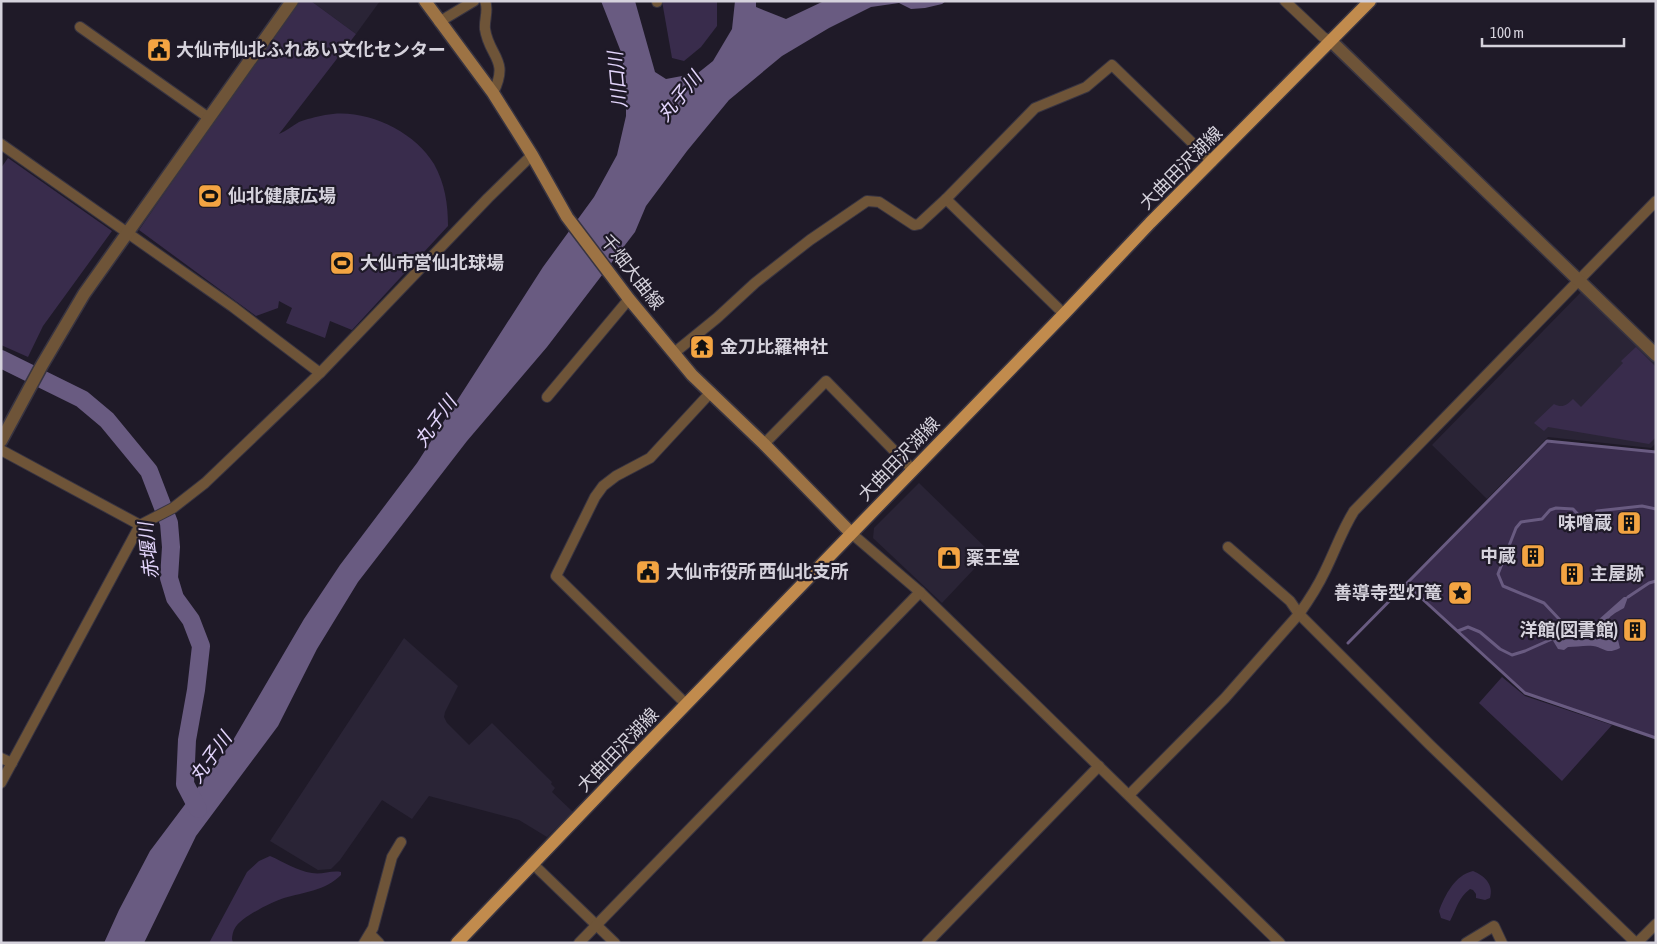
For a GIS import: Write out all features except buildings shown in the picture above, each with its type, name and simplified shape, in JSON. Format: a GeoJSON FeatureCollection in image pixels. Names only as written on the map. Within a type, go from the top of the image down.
{"type":"FeatureCollection","features":[{"type":"Feature","properties":{"kind":"main road","name":"千畑大曲線"},"geometry":{"type":"LineString","coordinates":[[425,1],[493,93],[532,155],[567,217],[629,300],[692,376],[764,444],[851,533]]}},
{"type":"Feature","properties":{"kind":"main road","name":"大曲田沢湖線"},"geometry":{"type":"LineString","coordinates":[[457,943],[1150,223],[1370,1]]}},
{"type":"Feature","properties":{"kind":"street"},"geometry":{"type":"LineString","coordinates":[[1,441],[42,365],[84,294],[292,1]]}},
{"type":"Feature","properties":{"kind":"street"},"geometry":{"type":"LineString","coordinates":[[439,22],[474,1]]}},
{"type":"Feature","properties":{"kind":"street"},"geometry":{"type":"LineString","coordinates":[[485,1],[487,8],[486,35],[499,60],[500,70],[493,93]]}},
{"type":"Feature","properties":{"kind":"street"},"geometry":{"type":"LineString","coordinates":[[1285,1],[1323,37],[1331,41],[1656,355]]}},
{"type":"Feature","properties":{"kind":"street"},"geometry":{"type":"LineString","coordinates":[[80,27],[209,118]]}},
{"type":"Feature","properties":{"kind":"street"},"geometry":{"type":"LineString","coordinates":[[674,353],[717,318],[755,283],[810,240],[867,201],[879,202],[914,224],[919,224],[1036,108],[1046,102],[1086,87],[1112,65],[1212,162]]}},
{"type":"Feature","properties":{"kind":"street"},"geometry":{"type":"LineString","coordinates":[[1,144],[233,307],[320,373]]}},
{"type":"Feature","properties":{"kind":"street"},"geometry":{"type":"LineString","coordinates":[[1,783],[140,526],[173,508],[206,483],[320,373],[488,198],[532,155]]}},
{"type":"Feature","properties":{"kind":"street"},"geometry":{"type":"LineString","coordinates":[[946,199],[1064,314]]}},
{"type":"Feature","properties":{"kind":"street"},"geometry":{"type":"LineString","coordinates":[[1129,795],[1225,698],[1299,614],[1310,599],[1325,571],[1354,511],[1656,201]]}},
{"type":"Feature","properties":{"kind":"street"},"geometry":{"type":"LineString","coordinates":[[547,397],[629,300]]}},
{"type":"Feature","properties":{"kind":"street"},"geometry":{"type":"LineString","coordinates":[[764,444],[826,381],[913,470]]}},
{"type":"Feature","properties":{"kind":"street"},"geometry":{"type":"LineString","coordinates":[[686,704],[556,576],[602,486],[616,476],[650,458],[711,392]]}},
{"type":"Feature","properties":{"kind":"street"},"geometry":{"type":"LineString","coordinates":[[1,450],[140,526]]}},
{"type":"Feature","properties":{"kind":"street"},"geometry":{"type":"LineString","coordinates":[[851,533],[920,592],[1280,943]]}},
{"type":"Feature","properties":{"kind":"street"},"geometry":{"type":"LineString","coordinates":[[1228,547],[1290,601],[1299,614],[1430,745],[1637,943],[1656,924]]}},
{"type":"Feature","properties":{"kind":"street"},"geometry":{"type":"LineString","coordinates":[[579,943],[920,592]]}},
{"type":"Feature","properties":{"kind":"street"},"geometry":{"type":"LineString","coordinates":[[1,758],[12,763]]}},
{"type":"Feature","properties":{"kind":"street"},"geometry":{"type":"LineString","coordinates":[[927,943],[1099,766]]}},
{"type":"Feature","properties":{"kind":"street"},"geometry":{"type":"LineString","coordinates":[[379,943],[367,939],[392,857],[401,842]]}},
{"type":"Feature","properties":{"kind":"street"},"geometry":{"type":"LineString","coordinates":[[532,864],[615,943]]}},
{"type":"Feature","properties":{"kind":"street"},"geometry":{"type":"LineString","coordinates":[[1466,943],[1494,926],[1502,943]]}},
{"type":"Feature","properties":{"kind":"shaded area"},"geometry":{"type":"Polygon","coordinates":[[[300,1],[311,1],[356,34],[279,134],[299,122],[340,113],[355,114],[386,124],[401,131],[414,141],[434,164],[445,194],[447,210],[448,226],[352,330],[330,321],[325,338],[286,323],[292,308],[279,301],[278,308],[256,316],[139,230],[300,1]]]}},
{"type":"Feature","properties":{"kind":"shaded area"},"geometry":{"type":"Polygon","coordinates":[[[311,1],[380,1],[356,34],[311,1]]]}},
{"type":"Feature","properties":{"kind":"shaded area"},"geometry":{"type":"Polygon","coordinates":[[[662,1],[717,1],[717,26],[701,47],[684,61],[672,58],[662,1]]]}},
{"type":"Feature","properties":{"kind":"shaded area"},"geometry":{"type":"Polygon","coordinates":[[[8,158],[112,231],[43,326],[28,357],[1,345],[1,168],[8,158]]]}},
{"type":"Feature","properties":{"kind":"shaded area"},"geometry":{"type":"Polygon","coordinates":[[[1582,291],[1656,360],[1656,443],[1651,448],[1548,437],[1487,499],[1432,445],[1582,291]]]}},
{"type":"Feature","properties":{"kind":"shaded area"},"geometry":{"type":"Polygon","coordinates":[[[1636,347],[1656,367],[1656,437],[1649,444],[1548,427],[1544,431],[1534,423],[1554,404],[1564,406],[1573,399],[1581,407],[1623,363],[1621,361],[1636,347]]]}},
{"type":"Feature","properties":{"kind":"shaded area"},"geometry":{"type":"Polygon","coordinates":[[[1547,441],[1656,452],[1656,738],[1525,693],[1406,584],[1547,441]]]}},
{"type":"Feature","properties":{"kind":"shaded area"},"geometry":{"type":"Polygon","coordinates":[[[919,483],[990,552],[942,603],[873,538],[874,528],[919,483]]]}},
{"type":"Feature","properties":{"kind":"shaded area"},"geometry":{"type":"Polygon","coordinates":[[[404,638],[458,686],[445,712],[444,717],[447,723],[469,745],[492,723],[552,782],[551,784],[555,788],[552,792],[573,812],[547,837],[519,820],[429,796],[412,819],[382,800],[340,860],[331,869],[318,870],[270,841],[404,638]]]}},
{"type":"Feature","properties":{"kind":"shaded area"},"geometry":{"type":"Polygon","coordinates":[[[1502,677],[1525,696],[1612,725],[1562,781],[1479,703],[1502,677]]]}},
{"type":"Feature","properties":{"kind":"shaded area"},"geometry":{"type":"Polygon","coordinates":[[[270,856],[306,872],[341,872],[341,875],[321,888],[284,898],[250,915],[235,928],[232,936],[233,943],[209,943],[247,872],[259,861],[270,856]]]}},
{"type":"Feature","properties":{"kind":"shaded area"},"geometry":{"type":"Polygon","coordinates":[[[1473,871],[1488,881],[1491,889],[1490,898],[1485,900],[1476,898],[1476,894],[1470,889],[1460,900],[1450,921],[1441,918],[1439,911],[1452,886],[1461,877],[1473,871]]]}},
{"type":"Feature","properties":{"kind":"water","name":"丸子川"},"geometry":{"type":"Polygon","coordinates":[[[601,1],[635,1],[655,72],[666,79],[698,73],[713,61],[732,29],[735,1],[756,1],[756,7],[786,19],[824,1],[946,1],[942,4],[925,8],[911,9],[899,3],[871,7],[829,28],[782,56],[729,100],[687,151],[646,206],[635,232],[547,347],[467,441],[358,582],[317,649],[278,726],[196,836],[144,943],[104,943],[150,851],[232,742],[304,619],[340,565],[417,463],[543,267],[594,197],[617,155],[626,116],[626,81],[621,52],[601,1]]]}},
{"type":"Feature","properties":{"kind":"water"},"geometry":{"type":"Polygon","coordinates":[[[1624,597],[1628,597],[1624,608],[1609,618],[1605,625],[1609,634],[1618,640],[1620,648],[1612,651],[1593,646],[1568,647],[1564,650],[1558,649],[1552,639],[1555,626],[1560,620],[1585,628],[1595,626],[1597,621],[1624,597]]]}},
{"type":"Feature","properties":{"kind":"waterway","name":"赤堰川"},"geometry":{"type":"LineString","coordinates":[[1,359],[82,399],[107,420],[149,471],[169,523],[171,547],[169,578],[175,598],[191,620],[201,646],[196,690],[187,740],[185,784],[198,809]]}},
{"type":"Feature","properties":{"kind":"waterway"},"geometry":{"type":"LineString","coordinates":[[1348,643],[1547,441],[1656,452]]}},
{"type":"Feature","properties":{"kind":"waterway"},"geometry":{"type":"LineString","coordinates":[[1560,620],[1544,603],[1503,586],[1498,574],[1516,528],[1521,522],[1542,519],[1550,510],[1556,508],[1573,509],[1584,521],[1590,520],[1597,511],[1642,506],[1656,509]]}},
{"type":"Feature","properties":{"kind":"waterway"},"geometry":{"type":"LineString","coordinates":[[1628,597],[1649,583],[1656,581]]}},
{"type":"Feature","properties":{"kind":"waterway"},"geometry":{"type":"LineString","coordinates":[[1406,584],[1525,693],[1656,738]]}},
{"type":"Feature","properties":{"kind":"waterway"},"geometry":{"type":"LineString","coordinates":[[1458,631],[1468,627],[1480,632],[1500,649],[1512,655],[1552,639]]}},
{"type":"Feature","properties":{"kind":"place","name":"大仙市仙北ふれあい文化センター"},"geometry":{"type":"Point","coordinates":[159,50]}},
{"type":"Feature","properties":{"kind":"place","name":"仙北健康広場"},"geometry":{"type":"Point","coordinates":[210,196]}},
{"type":"Feature","properties":{"kind":"place","name":"大仙市営仙北球場"},"geometry":{"type":"Point","coordinates":[342,263]}},
{"type":"Feature","properties":{"kind":"place","name":"金刀比羅神社"},"geometry":{"type":"Point","coordinates":[702,347]}},
{"type":"Feature","properties":{"kind":"place","name":"味噌蔵"},"geometry":{"type":"Point","coordinates":[1629,523]}},
{"type":"Feature","properties":{"kind":"place","name":"中蔵"},"geometry":{"type":"Point","coordinates":[1533,556]}},
{"type":"Feature","properties":{"kind":"place","name":"薬王堂"},"geometry":{"type":"Point","coordinates":[949,558]}},
{"type":"Feature","properties":{"kind":"place","name":"大仙市役所 西仙北支所"},"geometry":{"type":"Point","coordinates":[648,572]}},
{"type":"Feature","properties":{"kind":"place","name":"主屋跡"},"geometry":{"type":"Point","coordinates":[1572,574]}},
{"type":"Feature","properties":{"kind":"place","name":"善導寺型灯篭"},"geometry":{"type":"Point","coordinates":[1460,593]}},
{"type":"Feature","properties":{"kind":"place","name":"洋館(図書館)"},"geometry":{"type":"Point","coordinates":[1635,630]}},
{"type":"Feature","properties":{"kind":"water label","name":"川口川"},"geometry":{"type":"Point","coordinates":[617,80]}}]}
